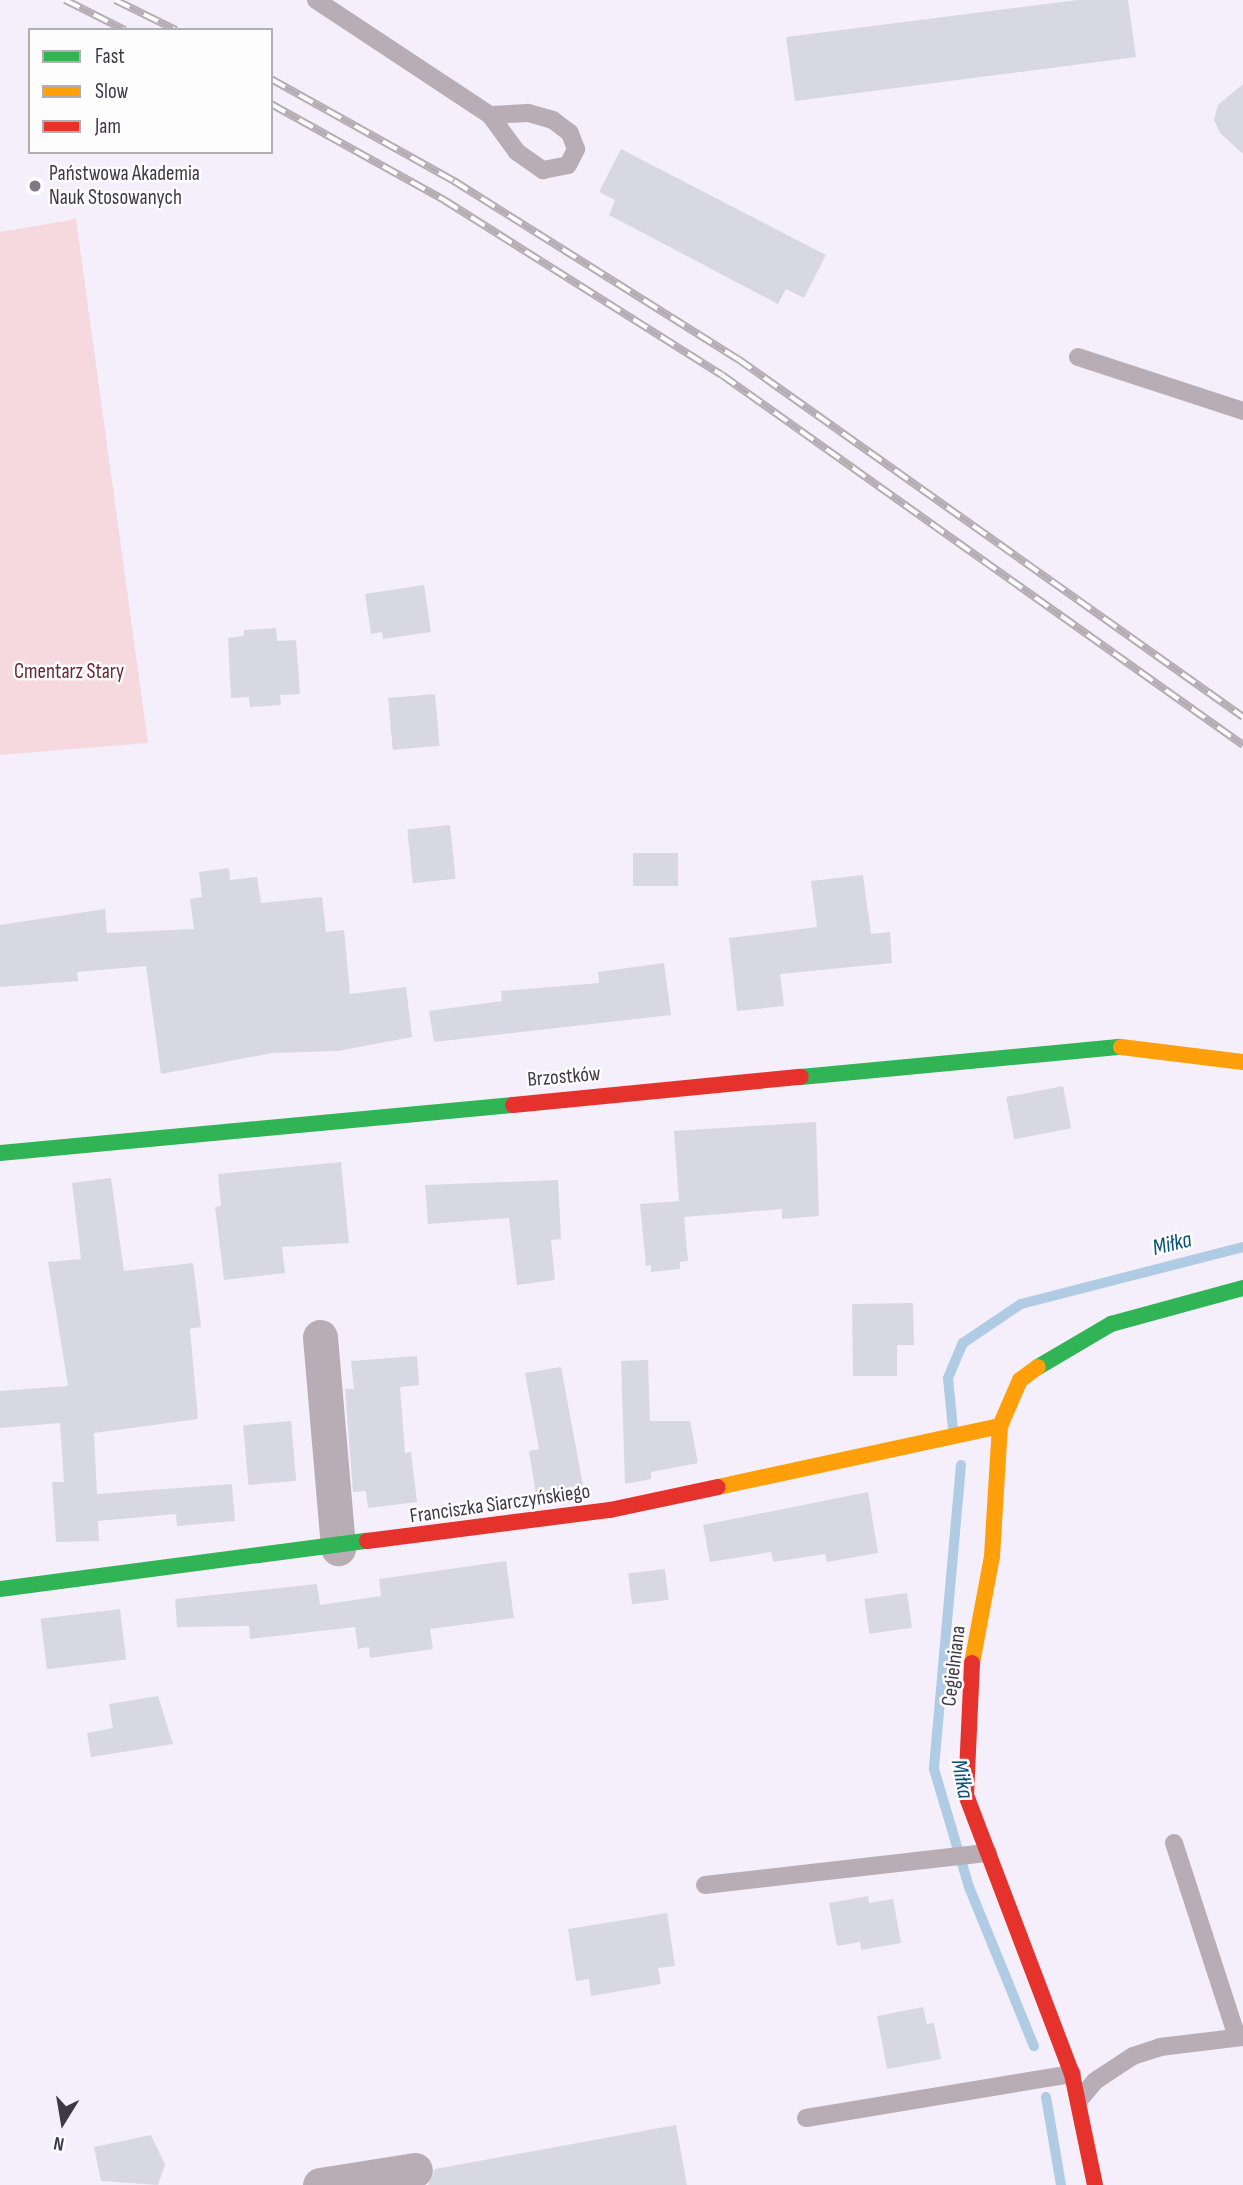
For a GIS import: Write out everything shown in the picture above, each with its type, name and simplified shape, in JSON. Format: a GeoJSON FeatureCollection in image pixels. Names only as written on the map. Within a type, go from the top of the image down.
{"type":"FeatureCollection","features":[{"type":"Feature","properties":{"kind":"street","name":"Brzostków"},"geometry":{"type":"LineString","coordinates":[[0,1153],[1132,1046],[1243,1062]]}},
{"type":"Feature","properties":{"kind":"street","name":"Cegielniana"},"geometry":{"type":"LineString","coordinates":[[1096,2185],[1080,2099],[1072,2074],[981,1854],[966,1795],[970,1675],[992,1556],[1000,1426],[1020,1380],[1063,1348],[1111,1324],[1243,1288]]}},
{"type":"Feature","properties":{"kind":"street"},"geometry":{"type":"LineString","coordinates":[[320,1337],[338,1548]]}},
{"type":"Feature","properties":{"kind":"street","name":"Franciszka Siarczyńskiego"},"geometry":{"type":"LineString","coordinates":[[0,1589],[338,1548],[610,1510],[1000,1426]]}},
{"type":"Feature","properties":{"kind":"street"},"geometry":{"type":"LineString","coordinates":[[320,2185],[415,2169]]}},
{"type":"Feature","properties":{"kind":"lane"},"geometry":{"type":"LineString","coordinates":[[316,0],[490,115],[517,152],[543,170],[568,165],[576,149],[570,132],[554,120],[528,114],[490,115]]}},
{"type":"Feature","properties":{"kind":"lane"},"geometry":{"type":"LineString","coordinates":[[1078,357],[1243,411]]}},
{"type":"Feature","properties":{"kind":"lane"},"geometry":{"type":"LineString","coordinates":[[1080,2099],[1095,2081],[1133,2056],[1160,2046],[1240,2037],[1174,1843]]}},
{"type":"Feature","properties":{"kind":"lane"},"geometry":{"type":"LineString","coordinates":[[705,1885],[981,1854]]}},
{"type":"Feature","properties":{"kind":"lane"},"geometry":{"type":"LineString","coordinates":[[806,2118],[1072,2074]]}},
{"type":"Feature","properties":{"kind":"green space","name":"Cmentarz Stary"},"geometry":{"type":"Polygon","coordinates":[[[76,219],[148,743],[0,755],[0,232],[76,219]]]}},
{"type":"Feature","properties":{"kind":"building"},"geometry":{"type":"Polygon","coordinates":[[[1078,0],[1128,0],[1136,57],[795,101],[786,37],[1078,0]]]}},
{"type":"Feature","properties":{"kind":"building"},"geometry":{"type":"Polygon","coordinates":[[[1243,84],[1243,154],[1220,133],[1214,120],[1218,105],[1243,84]]]}},
{"type":"Feature","properties":{"kind":"building"},"geometry":{"type":"Polygon","coordinates":[[[621,149],[826,255],[804,298],[786,289],[778,304],[609,215],[615,200],[599,192],[621,149]]]}},
{"type":"Feature","properties":{"kind":"building"},"geometry":{"type":"Polygon","coordinates":[[[424,585],[431,632],[383,639],[382,632],[371,634],[365,594],[424,585]]]}},
{"type":"Feature","properties":{"kind":"building"},"geometry":{"type":"Polygon","coordinates":[[[276,628],[277,641],[296,640],[300,694],[280,695],[281,705],[250,707],[249,697],[231,698],[228,638],[244,636],[244,630],[276,628]]]}},
{"type":"Feature","properties":{"kind":"building"},"geometry":{"type":"Polygon","coordinates":[[[435,694],[440,746],[393,750],[388,698],[435,694]]]}},
{"type":"Feature","properties":{"kind":"building"},"geometry":{"type":"Polygon","coordinates":[[[450,825],[456,879],[413,883],[407,829],[450,825]]]}},
{"type":"Feature","properties":{"kind":"building"},"geometry":{"type":"Polygon","coordinates":[[[633,853],[678,853],[678,886],[633,886],[633,853]]]}},
{"type":"Feature","properties":{"kind":"building"},"geometry":{"type":"Polygon","coordinates":[[[229,868],[230,880],[257,877],[261,903],[322,897],[326,932],[344,930],[350,994],[406,987],[412,1037],[338,1051],[272,1053],[161,1074],[146,966],[77,972],[78,981],[0,987],[0,925],[105,909],[107,933],[194,929],[190,899],[202,897],[199,872],[229,868]]]}},
{"type":"Feature","properties":{"kind":"building"},"geometry":{"type":"Polygon","coordinates":[[[863,875],[871,934],[890,932],[892,963],[780,974],[784,1006],[737,1011],[729,938],[817,927],[811,881],[863,875]]]}},
{"type":"Feature","properties":{"kind":"building"},"geometry":{"type":"Polygon","coordinates":[[[664,963],[671,1015],[434,1042],[429,1011],[502,1001],[501,991],[599,983],[598,972],[664,963]]]}},
{"type":"Feature","properties":{"kind":"building"},"geometry":{"type":"Polygon","coordinates":[[[1063,1086],[1071,1128],[1014,1139],[1006,1097],[1063,1086]]]}},
{"type":"Feature","properties":{"kind":"building"},"geometry":{"type":"Polygon","coordinates":[[[816,1122],[819,1216],[782,1219],[782,1209],[684,1217],[688,1261],[680,1262],[680,1269],[651,1272],[651,1265],[646,1266],[640,1204],[679,1201],[674,1131],[816,1122]]]}},
{"type":"Feature","properties":{"kind":"building"},"geometry":{"type":"Polygon","coordinates":[[[341,1162],[349,1243],[282,1247],[285,1273],[224,1280],[215,1207],[221,1206],[218,1174],[341,1162]]]}},
{"type":"Feature","properties":{"kind":"building"},"geometry":{"type":"Polygon","coordinates":[[[111,1178],[124,1271],[193,1263],[201,1327],[190,1329],[198,1419],[94,1433],[97,1494],[232,1484],[235,1521],[177,1526],[176,1514],[98,1521],[99,1541],[56,1542],[52,1482],[64,1482],[60,1423],[0,1428],[0,1391],[68,1386],[48,1262],[81,1259],[72,1183],[111,1178]]]}},
{"type":"Feature","properties":{"kind":"building"},"geometry":{"type":"Polygon","coordinates":[[[558,1180],[561,1239],[551,1240],[555,1280],[517,1285],[509,1218],[428,1224],[425,1185],[558,1180]]]}},
{"type":"Feature","properties":{"kind":"building"},"geometry":{"type":"Polygon","coordinates":[[[913,1303],[914,1345],[897,1345],[897,1376],[853,1376],[852,1304],[913,1303]]]}},
{"type":"Feature","properties":{"kind":"building"},"geometry":{"type":"Polygon","coordinates":[[[417,1356],[419,1385],[400,1387],[405,1453],[411,1452],[417,1502],[368,1508],[366,1491],[353,1492],[345,1389],[354,1389],[351,1361],[417,1356]]]}},
{"type":"Feature","properties":{"kind":"building"},"geometry":{"type":"Polygon","coordinates":[[[648,1360],[650,1421],[690,1421],[698,1463],[651,1472],[651,1479],[625,1484],[621,1361],[648,1360]]]}},
{"type":"Feature","properties":{"kind":"building"},"geometry":{"type":"Polygon","coordinates":[[[561,1367],[583,1485],[536,1494],[529,1451],[539,1449],[525,1373],[561,1367]]]}},
{"type":"Feature","properties":{"kind":"building"},"geometry":{"type":"Polygon","coordinates":[[[291,1421],[296,1481],[248,1485],[243,1425],[291,1421]]]}},
{"type":"Feature","properties":{"kind":"building"},"geometry":{"type":"Polygon","coordinates":[[[868,1492],[878,1553],[827,1562],[825,1554],[773,1562],[771,1552],[710,1562],[703,1525],[868,1492]]]}},
{"type":"Feature","properties":{"kind":"building"},"geometry":{"type":"Polygon","coordinates":[[[506,1561],[514,1618],[430,1629],[433,1649],[370,1658],[369,1647],[358,1649],[355,1627],[250,1639],[249,1626],[177,1627],[175,1599],[317,1584],[320,1605],[381,1596],[379,1579],[506,1561]]]}},
{"type":"Feature","properties":{"kind":"building"},"geometry":{"type":"Polygon","coordinates":[[[665,1569],[669,1600],[632,1604],[628,1574],[665,1569]]]}},
{"type":"Feature","properties":{"kind":"building"},"geometry":{"type":"Polygon","coordinates":[[[907,1593],[912,1628],[869,1634],[864,1599],[907,1593]]]}},
{"type":"Feature","properties":{"kind":"building"},"geometry":{"type":"Polygon","coordinates":[[[120,1609],[126,1660],[47,1669],[41,1619],[120,1609]]]}},
{"type":"Feature","properties":{"kind":"building"},"geometry":{"type":"Polygon","coordinates":[[[158,1696],[173,1744],[91,1757],[87,1733],[113,1728],[109,1704],[158,1696]]]}},
{"type":"Feature","properties":{"kind":"building"},"geometry":{"type":"Polygon","coordinates":[[[868,1896],[869,1903],[893,1899],[901,1943],[861,1950],[860,1942],[837,1946],[829,1903],[868,1896]]]}},
{"type":"Feature","properties":{"kind":"building"},"geometry":{"type":"Polygon","coordinates":[[[667,1913],[675,1966],[658,1968],[661,1984],[591,1996],[589,1979],[576,1981],[568,1929],[667,1913]]]}},
{"type":"Feature","properties":{"kind":"building"},"geometry":{"type":"Polygon","coordinates":[[[923,2007],[927,2024],[934,2023],[941,2059],[887,2069],[877,2016],[923,2007]]]}},
{"type":"Feature","properties":{"kind":"building"},"geometry":{"type":"Polygon","coordinates":[[[676,2125],[687,2185],[428,2185],[435,2169],[676,2125]]]}},
{"type":"Feature","properties":{"kind":"building"},"geometry":{"type":"Polygon","coordinates":[[[151,2135],[165,2165],[158,2185],[101,2181],[94,2147],[151,2135]]]}},
{"type":"Feature","properties":{"kind":"waterway","name":"Miłka"},"geometry":{"type":"LineString","coordinates":[[953,1429],[948,1378],[963,1343],[1021,1304],[1243,1247]]}},
{"type":"Feature","properties":{"kind":"waterway","name":"Miłka"},"geometry":{"type":"LineString","coordinates":[[961,1465],[934,1769],[969,1887],[1034,2046]]}},
{"type":"Feature","properties":{"kind":"waterway","name":"Miłka"},"geometry":{"type":"LineString","coordinates":[[1046,2097],[1061,2185]]}},
{"type":"Feature","properties":{"kind":"railway"},"geometry":{"type":"LineString","coordinates":[[65,0],[121,28]]}},
{"type":"Feature","properties":{"kind":"railway"},"geometry":{"type":"LineString","coordinates":[[115,0],[172,28]]}},
{"type":"Feature","properties":{"kind":"railway"},"geometry":{"type":"LineString","coordinates":[[273,80],[454,181],[738,359],[1243,717]]}},
{"type":"Feature","properties":{"kind":"railway"},"geometry":{"type":"LineString","coordinates":[[273,105],[444,200],[722,375],[1243,745]]}},
{"type":"Feature","properties":{"kind":"traffic: fast"},"geometry":{"type":"LineString","coordinates":[[801,1077],[1121,1047]]}},
{"type":"Feature","properties":{"kind":"traffic: fast"},"geometry":{"type":"LineString","coordinates":[[0,1153],[513,1105]]}},
{"type":"Feature","properties":{"kind":"traffic: fast"},"geometry":{"type":"LineString","coordinates":[[1038,1367],[1111,1324],[1243,1288]]}},
{"type":"Feature","properties":{"kind":"traffic: fast"},"geometry":{"type":"LineString","coordinates":[[0,1589],[367,1541]]}},
{"type":"Feature","properties":{"kind":"traffic: slow"},"geometry":{"type":"LineString","coordinates":[[1121,1047],[1243,1062]]}},
{"type":"Feature","properties":{"kind":"traffic: slow"},"geometry":{"type":"LineString","coordinates":[[972,1663],[992,1556],[1000,1426],[1020,1380],[1038,1367]]}},
{"type":"Feature","properties":{"kind":"traffic: slow"},"geometry":{"type":"LineString","coordinates":[[718,1487],[1000,1426]]}},
{"type":"Feature","properties":{"kind":"traffic: jam"},"geometry":{"type":"LineString","coordinates":[[513,1105],[801,1077]]}},
{"type":"Feature","properties":{"kind":"traffic: jam"},"geometry":{"type":"LineString","coordinates":[[367,1541],[610,1510],[718,1487]]}},
{"type":"Feature","properties":{"kind":"traffic: jam"},"geometry":{"type":"LineString","coordinates":[[972,1663],[966,1795],[1072,2074],[1095,2185]]}},
{"type":"Feature","properties":{"kind":"place","name":"Państwowa Akademia Nauk Stosowanych"},"geometry":{"type":"Point","coordinates":[35,186]}}]}
